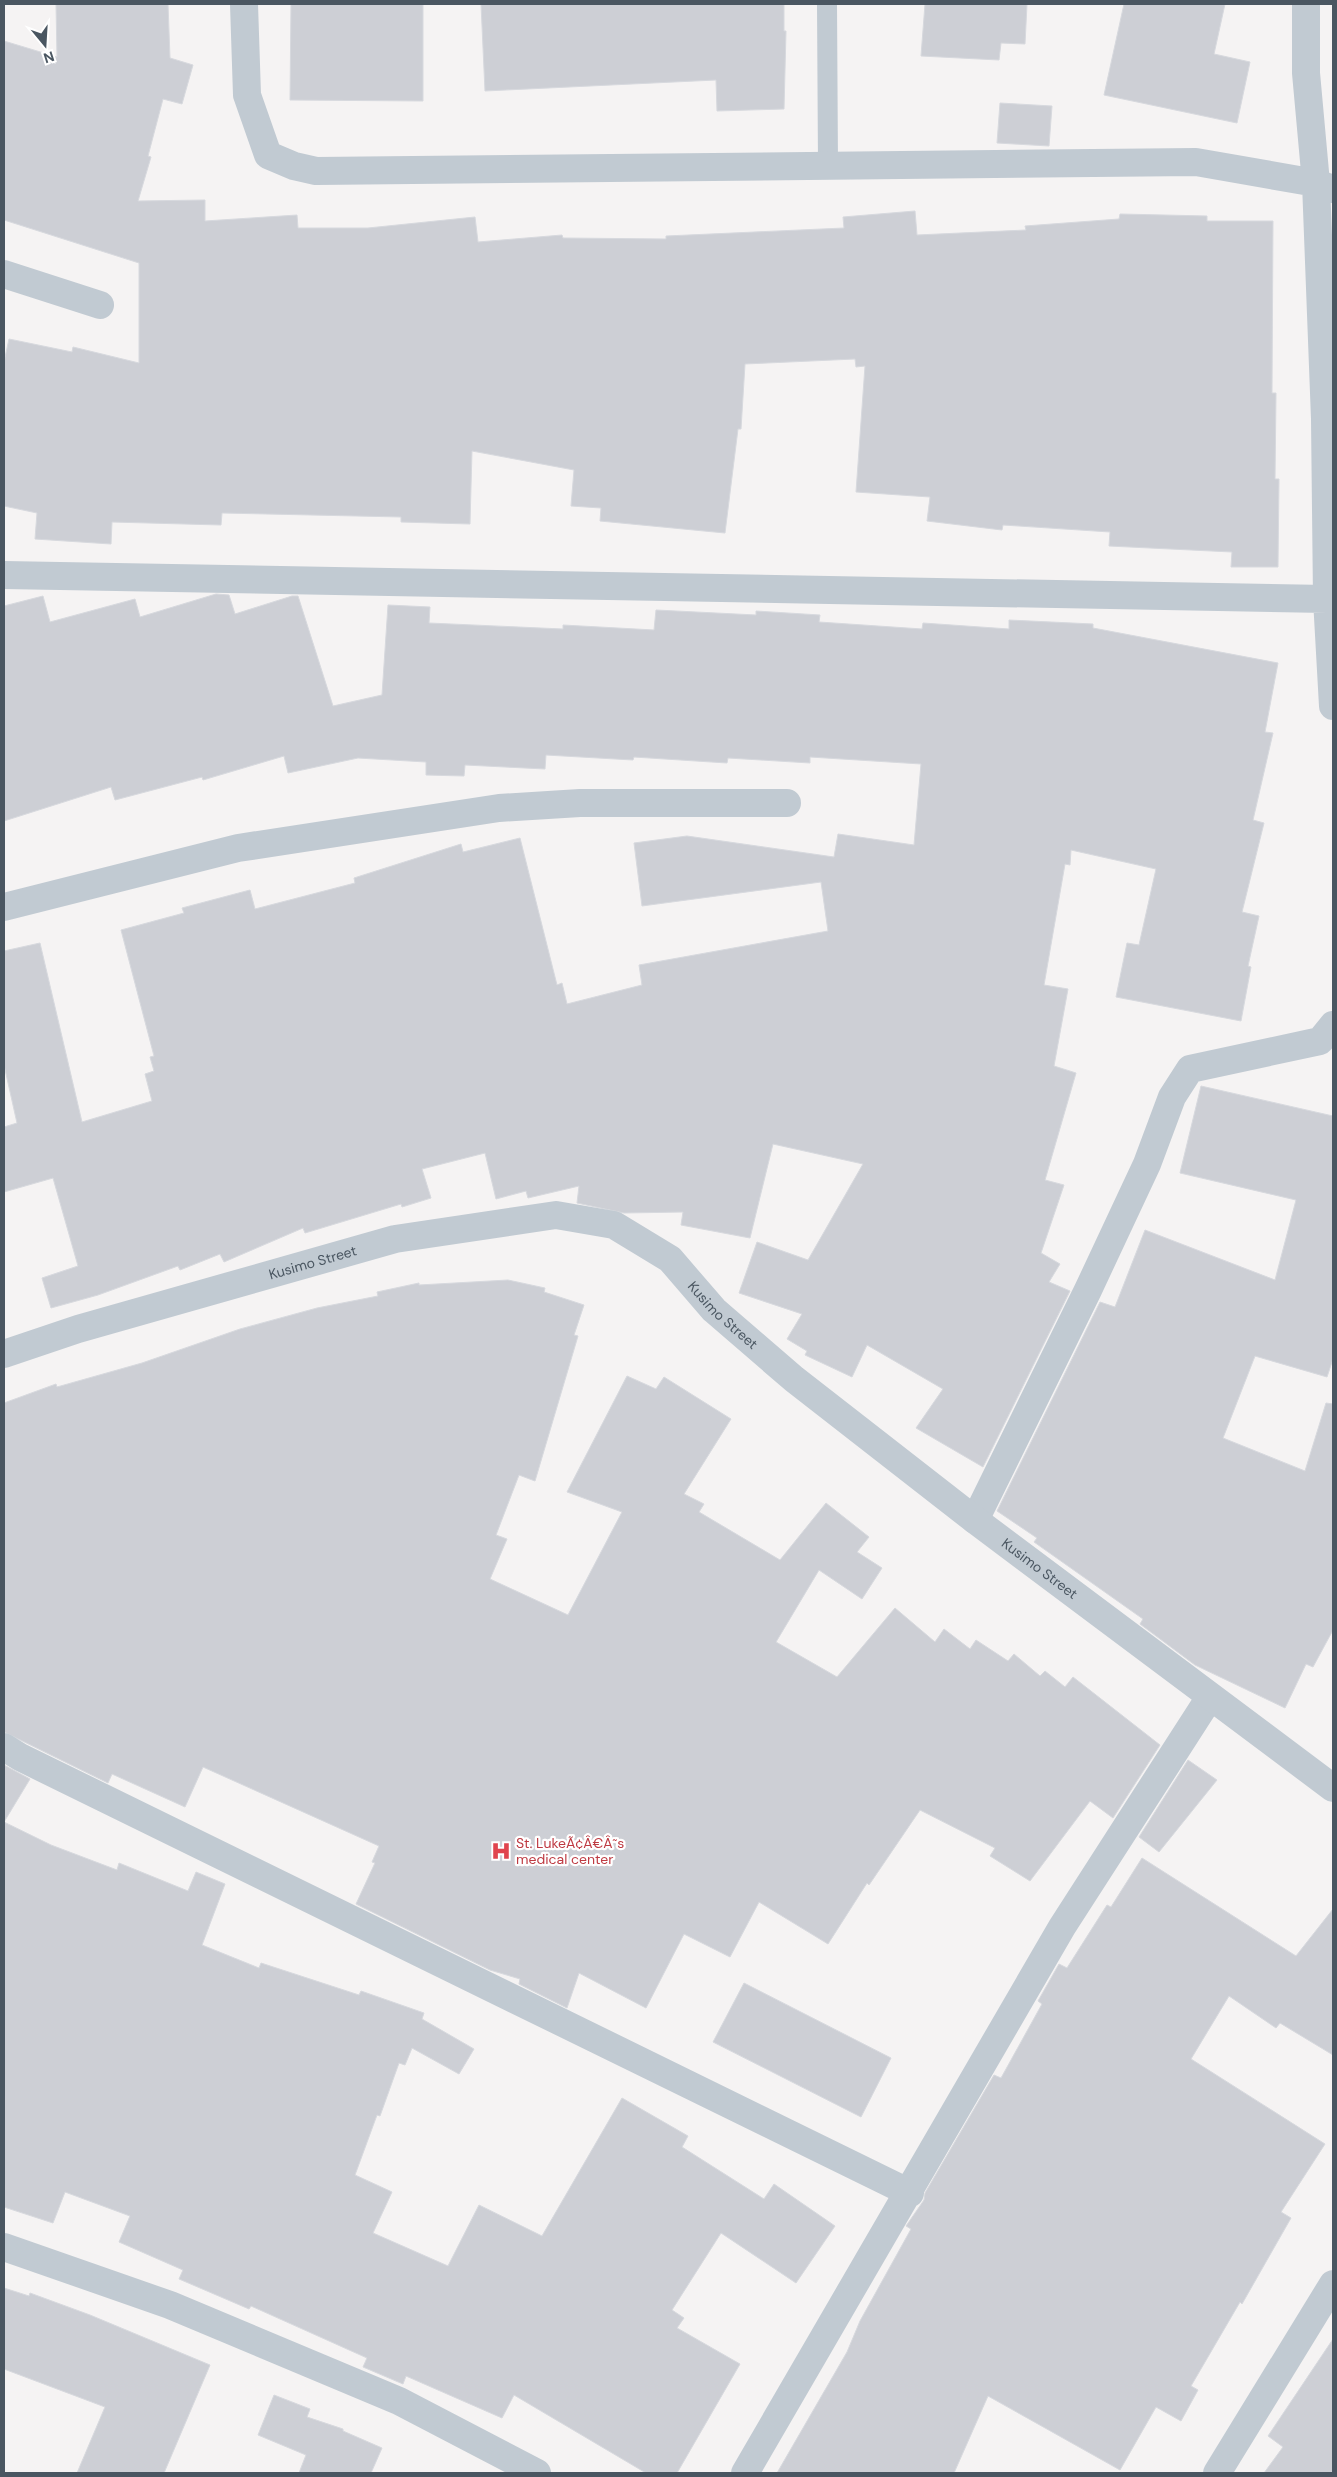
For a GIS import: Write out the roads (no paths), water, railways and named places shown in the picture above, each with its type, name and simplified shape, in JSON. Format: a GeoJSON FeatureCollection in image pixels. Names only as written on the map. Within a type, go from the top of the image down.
{"type":"FeatureCollection","features":[{"type":"Feature","properties":{"kind":"street"},"geometry":{"type":"LineString","coordinates":[[244,4],[247,95],[268,155],[294,166],[325,171],[1196,162],[1325,186]]}},
{"type":"Feature","properties":{"kind":"street"},"geometry":{"type":"LineString","coordinates":[[1306,4],[1306,73],[1325,186],[1327,599],[1333,706]]}},
{"type":"Feature","properties":{"kind":"street"},"geometry":{"type":"LineString","coordinates":[[4,274],[100,304]]}},
{"type":"Feature","properties":{"kind":"street"},"geometry":{"type":"LineString","coordinates":[[4,575],[1327,599]]}},
{"type":"Feature","properties":{"kind":"street"},"geometry":{"type":"LineString","coordinates":[[4,906],[238,848],[499,808],[580,803],[787,803]]}},
{"type":"Feature","properties":{"kind":"street"},"geometry":{"type":"LineString","coordinates":[[975,1520],[1088,1290],[1147,1164],[1172,1097],[1190,1070],[1320,1041],[1333,1026]]}},
{"type":"Feature","properties":{"kind":"street","name":"Kusimo Street"},"geometry":{"type":"LineString","coordinates":[[4,1354],[78,1329],[395,1239],[556,1215],[614,1225],[670,1259],[714,1310],[794,1379],[975,1520],[1210,1696],[1331,1780]]}},
{"type":"Feature","properties":{"kind":"street"},"geometry":{"type":"LineString","coordinates":[[745,2473],[910,2192],[1062,1927],[1210,1696]]}},
{"type":"Feature","properties":{"kind":"street"},"geometry":{"type":"LineString","coordinates":[[4,1747],[910,2192]]}},
{"type":"Feature","properties":{"kind":"street"},"geometry":{"type":"LineString","coordinates":[[4,2247],[170,2304],[399,2401],[537,2473]]}},
{"type":"Feature","properties":{"kind":"street"},"geometry":{"type":"LineString","coordinates":[[1217,2473],[1333,2284]]}},
{"type":"Feature","properties":{"kind":"lane"},"geometry":{"type":"LineString","coordinates":[[827,4],[828,166]]}},
{"type":"Feature","properties":{"kind":"place","name":"St. LukeÃ¢Â€Â˜s medical center"},"geometry":{"type":"Point","coordinates":[501,1851]}}]}
